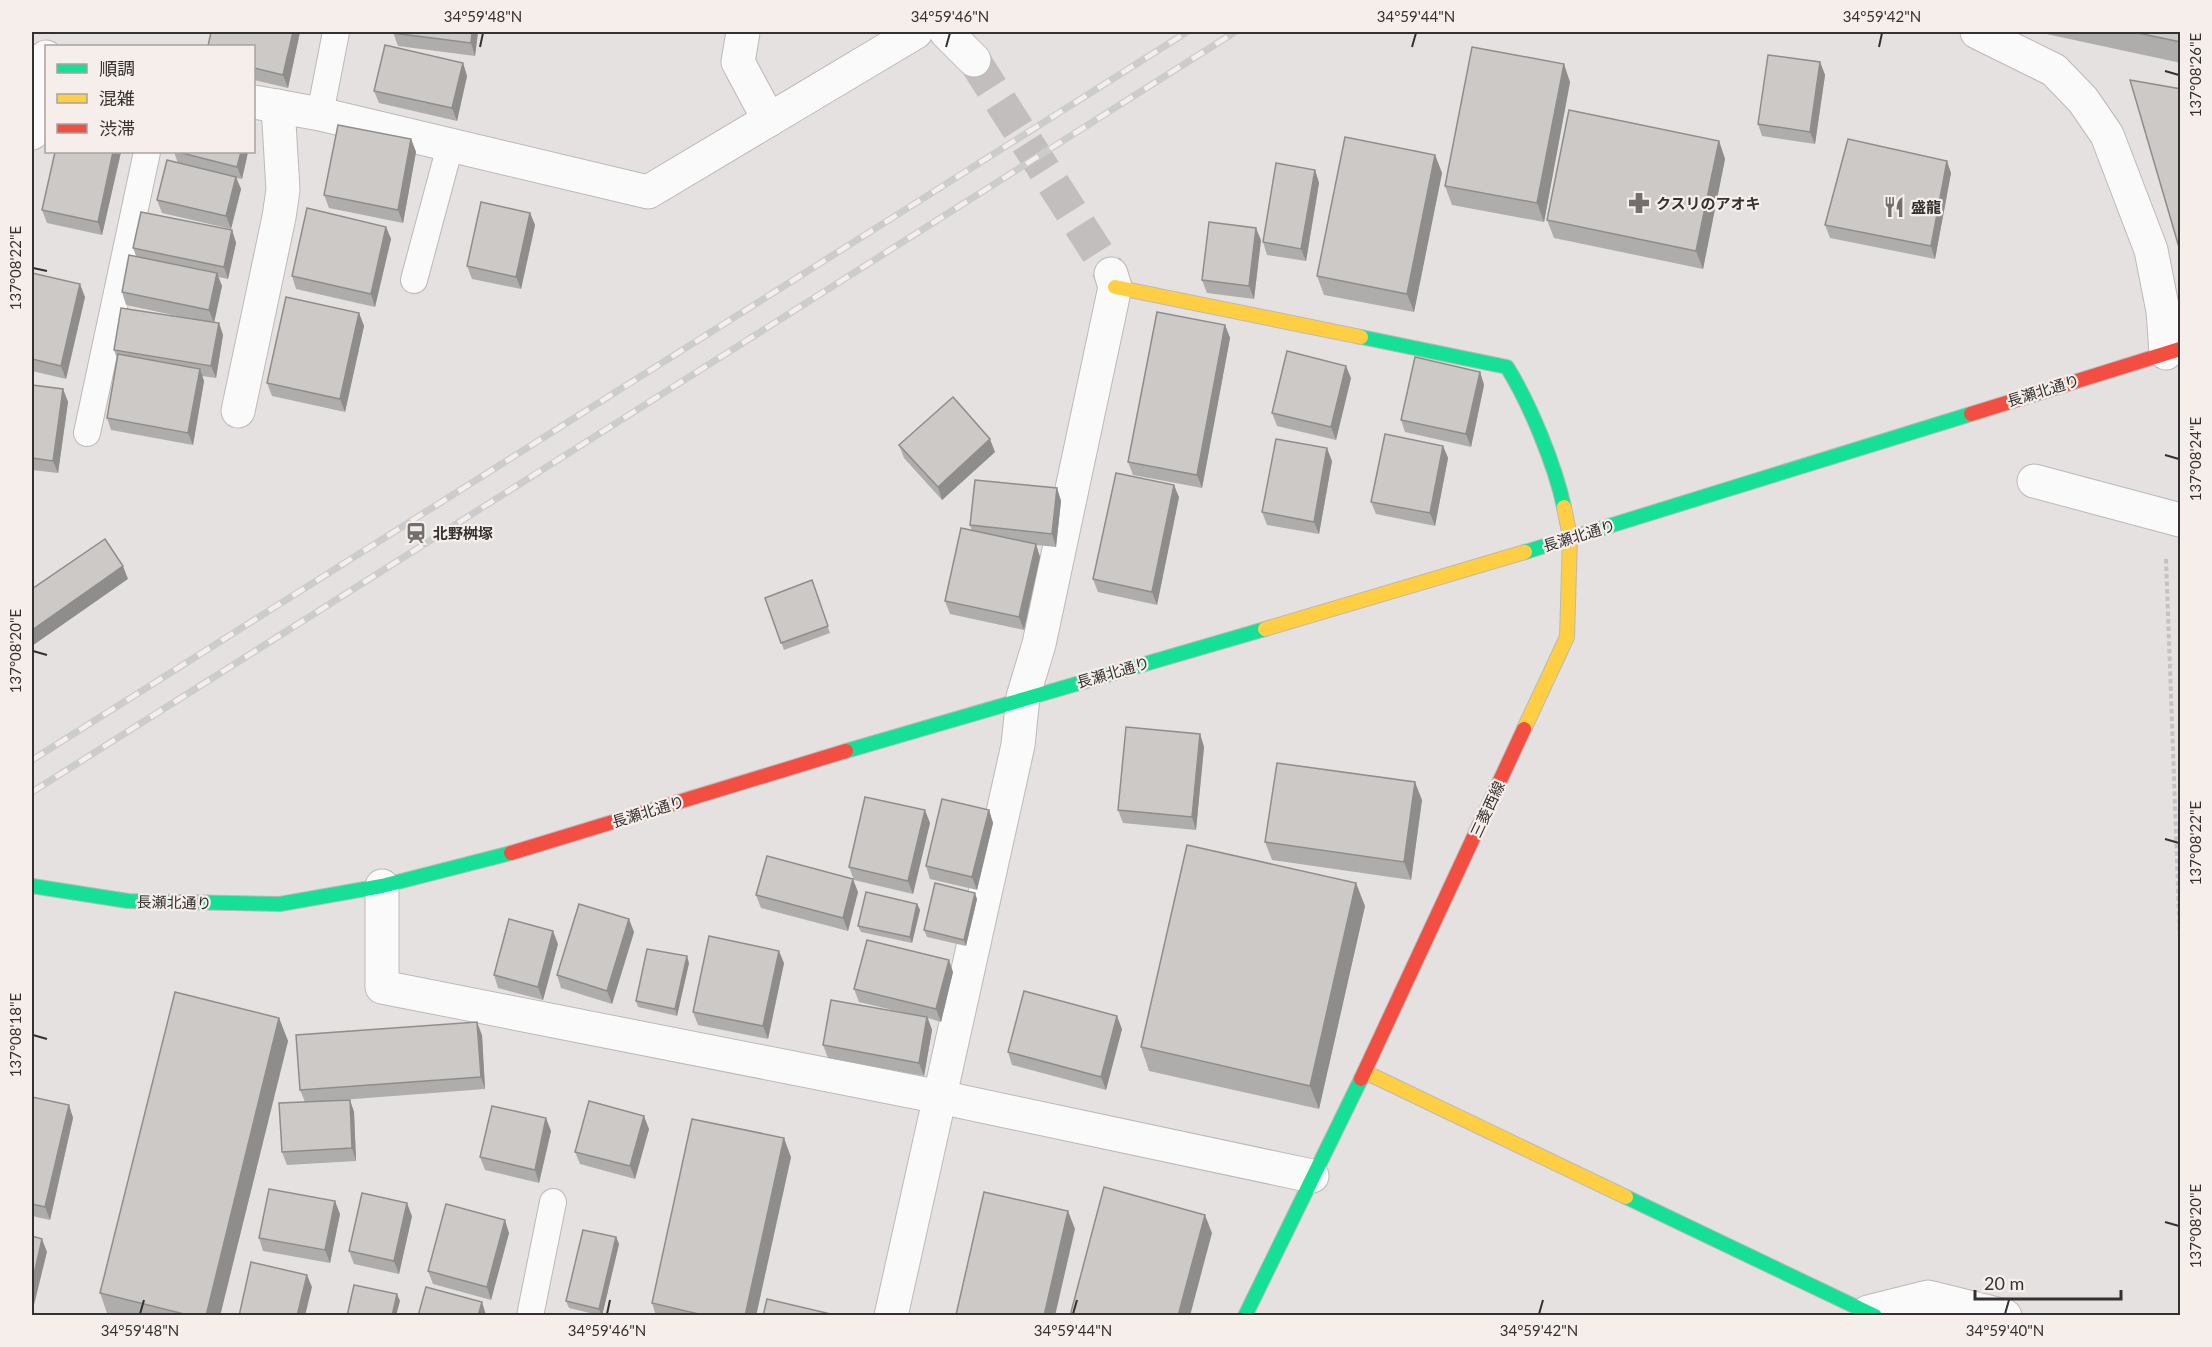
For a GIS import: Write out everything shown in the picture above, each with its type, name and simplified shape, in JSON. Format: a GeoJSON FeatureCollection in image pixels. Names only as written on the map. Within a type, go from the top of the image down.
{"type":"FeatureCollection","features":[{"type":"Feature","properties":{"kind":"street"},"geometry":{"type":"LineString","coordinates":[[743,32],[738,62],[769,120]]}},
{"type":"Feature","properties":{"kind":"street"},"geometry":{"type":"LineString","coordinates":[[237,411],[283,190],[266,104],[320,114],[648,192],[916,32]]}},
{"type":"Feature","properties":{"kind":"street"},"geometry":{"type":"LineString","coordinates":[[946,32],[974,60]]}},
{"type":"Feature","properties":{"kind":"street"},"geometry":{"type":"LineString","coordinates":[[1977,32],[2054,70],[2084,100],[2107,135],[2151,250],[2173,351]]}},
{"type":"Feature","properties":{"kind":"street"},"geometry":{"type":"LineString","coordinates":[[32,133],[45,62]]}},
{"type":"Feature","properties":{"kind":"street"},"geometry":{"type":"LineString","coordinates":[[891,1316],[1018,745],[1023,697],[1039,644],[1113,280]]}},
{"type":"Feature","properties":{"kind":"street","name":"三菱西線"},"geometry":{"type":"LineString","coordinates":[[1113,280],[1507,367],[1520,388],[1560,488],[1570,537],[1567,637],[1365,1072],[1245,1316]]}},
{"type":"Feature","properties":{"kind":"street","name":"長瀬北通り"},"geometry":{"type":"LineString","coordinates":[[32,886],[128,901],[280,904],[382,886],[471,865],[1023,697],[1443,578],[2173,351]]}},
{"type":"Feature","properties":{"kind":"street"},"geometry":{"type":"LineString","coordinates":[[2034,482],[2172,518]]}},
{"type":"Feature","properties":{"kind":"street"},"geometry":{"type":"LineString","coordinates":[[382,886],[382,987],[940,1097],[1312,1176]]}},
{"type":"Feature","properties":{"kind":"street"},"geometry":{"type":"LineString","coordinates":[[1365,1072],[1871,1314],[1928,1297],[2005,1316]]}},
{"type":"Feature","properties":{"kind":"lane"},"geometry":{"type":"LineString","coordinates":[[320,114],[336,32]]}},
{"type":"Feature","properties":{"kind":"lane"},"geometry":{"type":"LineString","coordinates":[[414,280],[450,146]]}},
{"type":"Feature","properties":{"kind":"lane"},"geometry":{"type":"LineString","coordinates":[[87,433],[147,153]]}},
{"type":"Feature","properties":{"kind":"lane"},"geometry":{"type":"LineString","coordinates":[[530,1316],[554,1202]]}},
{"type":"Feature","properties":{"kind":"path"},"geometry":{"type":"LineString","coordinates":[[2172,518],[2181,942]]}},
{"type":"Feature","properties":{"kind":"building"},"geometry":{"type":"Polygon","coordinates":[[[211,32],[293,32],[283,75],[255,68],[255,45],[208,45],[211,32]]]}},
{"type":"Feature","properties":{"kind":"building"},"geometry":{"type":"Polygon","coordinates":[[[393,32],[472,32],[471,43],[393,32]]]}},
{"type":"Feature","properties":{"kind":"building"},"geometry":{"type":"Polygon","coordinates":[[[2133,32],[2181,32],[2181,42],[2133,32]]]}},
{"type":"Feature","properties":{"kind":"building"},"geometry":{"type":"Polygon","coordinates":[[[385,45],[463,63],[452,108],[374,91],[385,45]]]}},
{"type":"Feature","properties":{"kind":"building"},"geometry":{"type":"Polygon","coordinates":[[[1472,47],[1564,64],[1537,203],[1445,186],[1472,47]]]}},
{"type":"Feature","properties":{"kind":"building"},"geometry":{"type":"Polygon","coordinates":[[[1768,55],[1820,62],[1810,132],[1758,124],[1768,55]]]}},
{"type":"Feature","properties":{"kind":"building"},"geometry":{"type":"Polygon","coordinates":[[[2130,80],[2181,89],[2181,254],[2130,80]]]}},
{"type":"Feature","properties":{"kind":"building"},"geometry":{"type":"Polygon","coordinates":[[[1569,110],[1719,141],[1696,251],[1547,220],[1569,110]]]}},
{"type":"Feature","properties":{"kind":"building"},"geometry":{"type":"Polygon","coordinates":[[[338,125],[411,139],[398,210],[324,195],[338,125]]]}},
{"type":"Feature","properties":{"kind":"building"},"geometry":{"type":"Polygon","coordinates":[[[1345,137],[1435,155],[1407,294],[1317,276],[1345,137]]]}},
{"type":"Feature","properties":{"kind":"building"},"geometry":{"type":"Polygon","coordinates":[[[1848,139],[1947,161],[1931,246],[1825,225],[1848,139]]]}},
{"type":"Feature","properties":{"kind":"building"},"geometry":{"type":"Polygon","coordinates":[[[55,153],[113,153],[98,222],[42,210],[55,153]]]}},
{"type":"Feature","properties":{"kind":"building"},"geometry":{"type":"Polygon","coordinates":[[[182,153],[241,153],[237,167],[182,153]]]}},
{"type":"Feature","properties":{"kind":"building"},"geometry":{"type":"Polygon","coordinates":[[[167,160],[236,177],[226,216],[157,200],[167,160]]]}},
{"type":"Feature","properties":{"kind":"building"},"geometry":{"type":"Polygon","coordinates":[[[1276,163],[1315,170],[1301,249],[1263,242],[1276,163]]]}},
{"type":"Feature","properties":{"kind":"building"},"geometry":{"type":"Polygon","coordinates":[[[481,202],[530,213],[516,277],[467,266],[481,202]]]}},
{"type":"Feature","properties":{"kind":"building"},"geometry":{"type":"Polygon","coordinates":[[[307,208],[386,227],[371,294],[292,276],[307,208]]]}},
{"type":"Feature","properties":{"kind":"building"},"geometry":{"type":"Polygon","coordinates":[[[141,212],[232,230],[224,267],[133,248],[141,212]]]}},
{"type":"Feature","properties":{"kind":"building"},"geometry":{"type":"Polygon","coordinates":[[[1209,222],[1256,228],[1249,286],[1202,280],[1209,222]]]}},
{"type":"Feature","properties":{"kind":"building"},"geometry":{"type":"Polygon","coordinates":[[[129,255],[217,273],[209,310],[122,292],[129,255]]]}},
{"type":"Feature","properties":{"kind":"building"},"geometry":{"type":"Polygon","coordinates":[[[32,273],[80,284],[61,366],[32,359],[32,273]]]}},
{"type":"Feature","properties":{"kind":"building"},"geometry":{"type":"Polygon","coordinates":[[[286,297],[359,313],[340,399],[267,383],[286,297]]]}},
{"type":"Feature","properties":{"kind":"building"},"geometry":{"type":"Polygon","coordinates":[[[121,308],[219,323],[211,366],[114,350],[121,308]]]}},
{"type":"Feature","properties":{"kind":"building"},"geometry":{"type":"Polygon","coordinates":[[[1157,312],[1225,325],[1197,475],[1128,462],[1157,312]]]}},
{"type":"Feature","properties":{"kind":"building"},"geometry":{"type":"Polygon","coordinates":[[[1287,351],[1346,366],[1331,427],[1272,413],[1287,351]]]}},
{"type":"Feature","properties":{"kind":"building"},"geometry":{"type":"Polygon","coordinates":[[[118,354],[200,369],[188,433],[107,418],[118,354]]]}},
{"type":"Feature","properties":{"kind":"building"},"geometry":{"type":"Polygon","coordinates":[[[1415,357],[1480,372],[1466,434],[1401,420],[1415,357]]]}},
{"type":"Feature","properties":{"kind":"building"},"geometry":{"type":"Polygon","coordinates":[[[32,385],[63,389],[53,461],[32,458],[32,385]]]}},
{"type":"Feature","properties":{"kind":"building"},"geometry":{"type":"Polygon","coordinates":[[[953,397],[990,439],[938,487],[899,445],[953,397]]]}},
{"type":"Feature","properties":{"kind":"building"},"geometry":{"type":"Polygon","coordinates":[[[1385,434],[1443,446],[1430,513],[1371,502],[1385,434]]]}},
{"type":"Feature","properties":{"kind":"building"},"geometry":{"type":"Polygon","coordinates":[[[1276,439],[1327,448],[1314,522],[1262,512],[1276,439]]]}},
{"type":"Feature","properties":{"kind":"building"},"geometry":{"type":"Polygon","coordinates":[[[1116,473],[1174,485],[1152,592],[1093,579],[1116,473]]]}},
{"type":"Feature","properties":{"kind":"building"},"geometry":{"type":"Polygon","coordinates":[[[975,480],[1057,488],[1052,534],[970,525],[975,480]]]}},
{"type":"Feature","properties":{"kind":"building"},"geometry":{"type":"Polygon","coordinates":[[[961,528],[1036,544],[1019,617],[945,601],[961,528]]]}},
{"type":"Feature","properties":{"kind":"building"},"geometry":{"type":"Polygon","coordinates":[[[105,539],[123,566],[32,630],[32,589],[105,539]]]}},
{"type":"Feature","properties":{"kind":"building"},"geometry":{"type":"Polygon","coordinates":[[[812,580],[828,626],[781,643],[765,598],[812,580]]]}},
{"type":"Feature","properties":{"kind":"building"},"geometry":{"type":"Polygon","coordinates":[[[1126,727],[1200,734],[1192,817],[1118,810],[1126,727]]]}},
{"type":"Feature","properties":{"kind":"building"},"geometry":{"type":"Polygon","coordinates":[[[1277,763],[1415,782],[1404,862],[1265,842],[1277,763]]]}},
{"type":"Feature","properties":{"kind":"building"},"geometry":{"type":"Polygon","coordinates":[[[865,797],[925,810],[908,881],[849,867],[865,797]]]}},
{"type":"Feature","properties":{"kind":"building"},"geometry":{"type":"Polygon","coordinates":[[[942,799],[989,810],[972,877],[926,866],[942,799]]]}},
{"type":"Feature","properties":{"kind":"building"},"geometry":{"type":"Polygon","coordinates":[[[1187,845],[1356,883],[1310,1086],[1141,1047],[1187,845]]]}},
{"type":"Feature","properties":{"kind":"building"},"geometry":{"type":"Polygon","coordinates":[[[767,856],[853,879],[843,918],[756,895],[767,856]]]}},
{"type":"Feature","properties":{"kind":"building"},"geometry":{"type":"Polygon","coordinates":[[[935,883],[975,893],[964,940],[924,930],[935,883]]]}},
{"type":"Feature","properties":{"kind":"building"},"geometry":{"type":"Polygon","coordinates":[[[866,892],[917,904],[910,937],[858,926],[866,892]]]}},
{"type":"Feature","properties":{"kind":"building"},"geometry":{"type":"Polygon","coordinates":[[[579,904],[629,919],[607,991],[557,975],[579,904]]]}},
{"type":"Feature","properties":{"kind":"building"},"geometry":{"type":"Polygon","coordinates":[[[509,919],[553,931],[538,987],[494,975],[509,919]]]}},
{"type":"Feature","properties":{"kind":"building"},"geometry":{"type":"Polygon","coordinates":[[[709,936],[779,951],[763,1026],[693,1012],[709,936]]]}},
{"type":"Feature","properties":{"kind":"building"},"geometry":{"type":"Polygon","coordinates":[[[867,940],[949,960],[936,1009],[854,989],[867,940]]]}},
{"type":"Feature","properties":{"kind":"building"},"geometry":{"type":"Polygon","coordinates":[[[647,949],[687,956],[675,1009],[636,1001],[647,949]]]}},
{"type":"Feature","properties":{"kind":"building"},"geometry":{"type":"Polygon","coordinates":[[[1024,991],[1117,1016],[1101,1077],[1008,1052],[1024,991]]]}},
{"type":"Feature","properties":{"kind":"building"},"geometry":{"type":"Polygon","coordinates":[[[175,992],[279,1018],[206,1316],[192,1316],[100,1293],[175,992]]]}},
{"type":"Feature","properties":{"kind":"building"},"geometry":{"type":"Polygon","coordinates":[[[831,1000],[927,1017],[919,1063],[823,1045],[831,1000]]]}},
{"type":"Feature","properties":{"kind":"building"},"geometry":{"type":"Polygon","coordinates":[[[477,1022],[481,1077],[300,1090],[296,1035],[477,1022]]]}},
{"type":"Feature","properties":{"kind":"building"},"geometry":{"type":"Polygon","coordinates":[[[32,1097],[69,1105],[45,1207],[32,1204],[32,1097]]]}},
{"type":"Feature","properties":{"kind":"building"},"geometry":{"type":"Polygon","coordinates":[[[350,1100],[352,1148],[282,1152],[279,1103],[350,1100]]]}},
{"type":"Feature","properties":{"kind":"building"},"geometry":{"type":"Polygon","coordinates":[[[589,1101],[644,1116],[630,1166],[575,1152],[589,1101]]]}},
{"type":"Feature","properties":{"kind":"building"},"geometry":{"type":"Polygon","coordinates":[[[492,1106],[546,1118],[535,1170],[480,1157],[492,1106]]]}},
{"type":"Feature","properties":{"kind":"building"},"geometry":{"type":"Polygon","coordinates":[[[692,1119],[784,1138],[745,1316],[707,1316],[652,1303],[692,1119]]]}},
{"type":"Feature","properties":{"kind":"building"},"geometry":{"type":"Polygon","coordinates":[[[1104,1187],[1205,1215],[1178,1316],[1070,1316],[1104,1187]]]}},
{"type":"Feature","properties":{"kind":"building"},"geometry":{"type":"Polygon","coordinates":[[[269,1189],[335,1201],[325,1250],[259,1238],[269,1189]]]}},
{"type":"Feature","properties":{"kind":"building"},"geometry":{"type":"Polygon","coordinates":[[[984,1192],[1068,1211],[1044,1316],[956,1315],[984,1192]]]}},
{"type":"Feature","properties":{"kind":"building"},"geometry":{"type":"Polygon","coordinates":[[[362,1193],[407,1203],[394,1261],[349,1251],[362,1193]]]}},
{"type":"Feature","properties":{"kind":"building"},"geometry":{"type":"Polygon","coordinates":[[[446,1204],[505,1220],[487,1287],[428,1271],[446,1204]]]}},
{"type":"Feature","properties":{"kind":"building"},"geometry":{"type":"Polygon","coordinates":[[[583,1230],[616,1237],[599,1309],[566,1301],[583,1230]]]}},
{"type":"Feature","properties":{"kind":"building"},"geometry":{"type":"Polygon","coordinates":[[[32,1236],[42,1239],[32,1283],[32,1236]]]}},
{"type":"Feature","properties":{"kind":"building"},"geometry":{"type":"Polygon","coordinates":[[[251,1262],[307,1275],[297,1316],[239,1316],[251,1262]]]}},
{"type":"Feature","properties":{"kind":"building"},"geometry":{"type":"Polygon","coordinates":[[[354,1285],[397,1294],[392,1316],[347,1316],[354,1285]]]}},
{"type":"Feature","properties":{"kind":"building"},"geometry":{"type":"Polygon","coordinates":[[[426,1287],[482,1302],[478,1316],[418,1316],[426,1287]]]}},
{"type":"Feature","properties":{"kind":"building"},"geometry":{"type":"Polygon","coordinates":[[[767,1299],[839,1316],[763,1316],[767,1299]]]}},
{"type":"Feature","properties":{"kind":"tunnel"},"geometry":{"type":"LineString","coordinates":[[974,60],[1111,274]]}},
{"type":"Feature","properties":{"kind":"railway"},"geometry":{"type":"LineString","coordinates":[[32,760],[1187,32]]}},
{"type":"Feature","properties":{"kind":"railway"},"geometry":{"type":"LineString","coordinates":[[32,792],[1235,32]]}},
{"type":"Feature","properties":{"kind":"traffic: fast"},"geometry":{"type":"LineString","coordinates":[[1361,337],[1507,367],[1541,435],[1564,507]]}},
{"type":"Feature","properties":{"kind":"traffic: fast"},"geometry":{"type":"LineString","coordinates":[[1525,552],[1971,414]]}},
{"type":"Feature","properties":{"kind":"traffic: fast"},"geometry":{"type":"LineString","coordinates":[[846,751],[1265,629]]}},
{"type":"Feature","properties":{"kind":"traffic: fast"},"geometry":{"type":"LineString","coordinates":[[32,886],[128,901],[280,904],[382,886],[511,853]]}},
{"type":"Feature","properties":{"kind":"traffic: fast"},"geometry":{"type":"LineString","coordinates":[[1245,1316],[1361,1079]]}},
{"type":"Feature","properties":{"kind":"traffic: fast"},"geometry":{"type":"LineString","coordinates":[[1626,1197],[1875,1316]]}},
{"type":"Feature","properties":{"kind":"traffic: slow"},"geometry":{"type":"LineString","coordinates":[[1115,287],[1361,337]]}},
{"type":"Feature","properties":{"kind":"traffic: slow"},"geometry":{"type":"LineString","coordinates":[[1524,729],[1567,637],[1570,537],[1564,507]]}},
{"type":"Feature","properties":{"kind":"traffic: slow"},"geometry":{"type":"LineString","coordinates":[[1265,629],[1525,552]]}},
{"type":"Feature","properties":{"kind":"traffic: slow"},"geometry":{"type":"LineString","coordinates":[[1365,1072],[1626,1197]]}},
{"type":"Feature","properties":{"kind":"traffic: jam"},"geometry":{"type":"LineString","coordinates":[[1971,414],[2180,349]]}},
{"type":"Feature","properties":{"kind":"traffic: jam"},"geometry":{"type":"LineString","coordinates":[[1361,1079],[1524,729]]}},
{"type":"Feature","properties":{"kind":"traffic: jam"},"geometry":{"type":"LineString","coordinates":[[511,853],[846,751]]}},
{"type":"Feature","properties":{"kind":"place","name":"クスリのアオキ"},"geometry":{"type":"Point","coordinates":[1639,203]}},
{"type":"Feature","properties":{"kind":"place","name":"盛龍"},"geometry":{"type":"Point","coordinates":[1894,207]}},
{"type":"Feature","properties":{"kind":"place","name":"北野桝塚"},"geometry":{"type":"Point","coordinates":[416,533]}}]}
